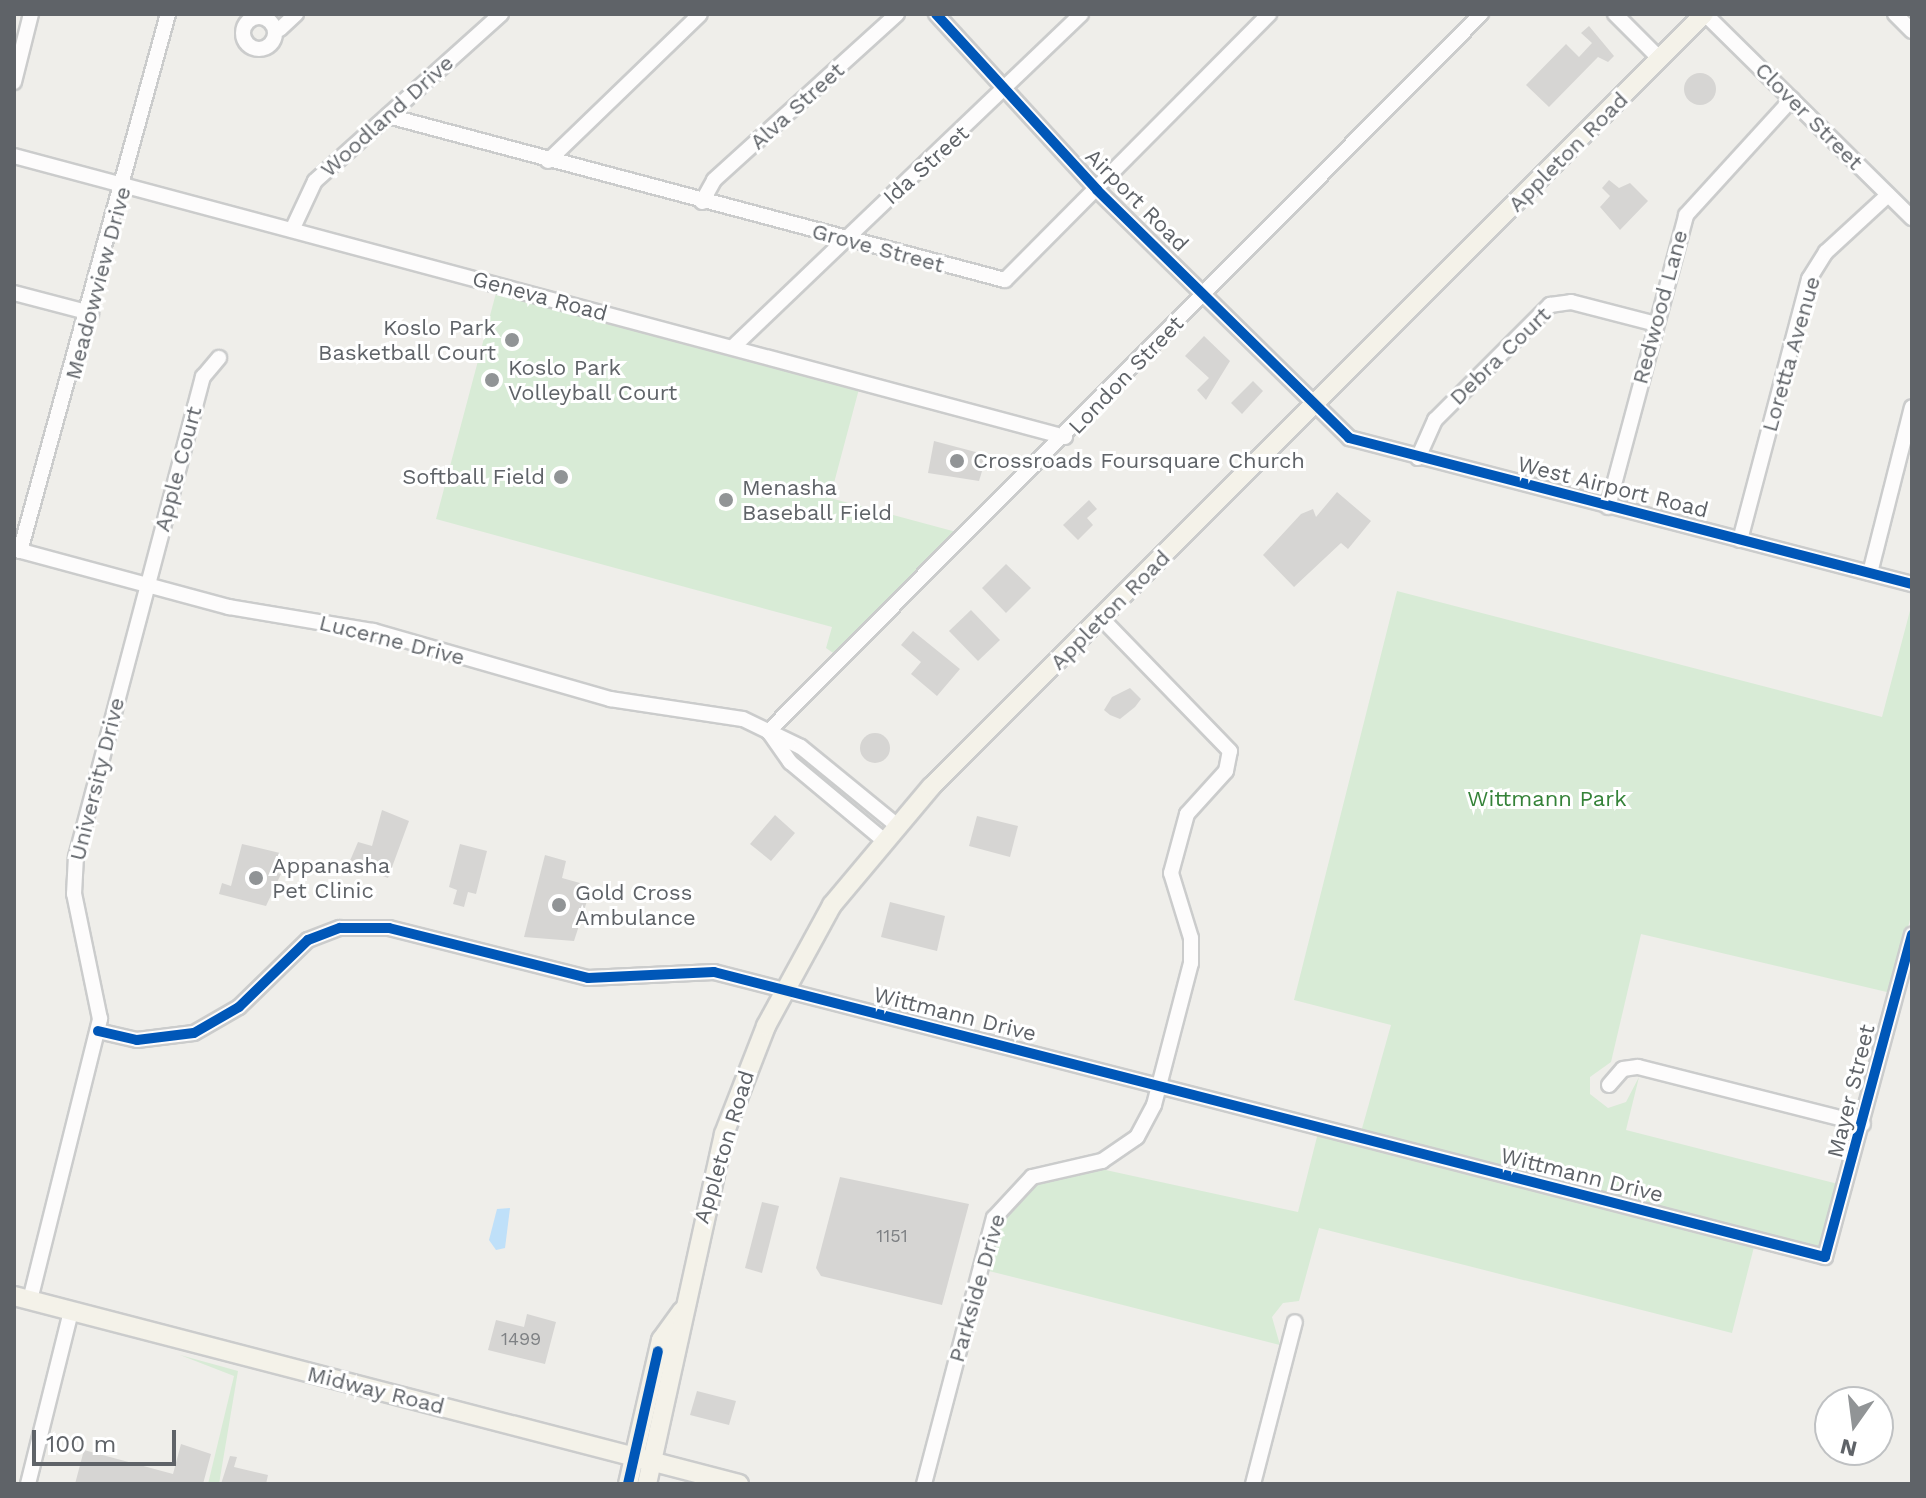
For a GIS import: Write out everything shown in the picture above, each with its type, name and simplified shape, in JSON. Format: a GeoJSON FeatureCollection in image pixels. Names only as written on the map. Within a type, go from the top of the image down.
{"type":"FeatureCollection","features":[{"type":"Feature","properties":{"kind":"main road","name":"Appleton Road"},"geometry":{"type":"LineString","coordinates":[[647,1484],[644,1458],[661,1340],[682,1311],[724,1134],[783,990],[832,905],[895,824],[1316,406],[1704,14]]}},
{"type":"Feature","properties":{"kind":"main road","name":"Midway Road"},"geometry":{"type":"LineString","coordinates":[[22,1298],[739,1484]]}},
{"type":"Feature","properties":{"kind":"main road","name":"Appleton Road"},"geometry":{"type":"LineString","coordinates":[[628,1484],[644,1458]]}},
{"type":"Feature","properties":{"kind":"street"},"geometry":{"type":"LineString","coordinates":[[14,82],[31,14]]}},
{"type":"Feature","properties":{"kind":"street","name":"Meadowview Drive"},"geometry":{"type":"LineString","coordinates":[[17,550],[91,313],[168,14]]}},
{"type":"Feature","properties":{"kind":"street"},"geometry":{"type":"LineString","coordinates":[[280,29],[296,14]]}},
{"type":"Feature","properties":{"kind":"street","name":"Woodland Drive"},"geometry":{"type":"LineString","coordinates":[[292,230],[315,181],[501,14]]}},
{"type":"Feature","properties":{"kind":"street"},"geometry":{"type":"LineString","coordinates":[[548,161],[700,14]]}},
{"type":"Feature","properties":{"kind":"street","name":"Alva Street"},"geometry":{"type":"LineString","coordinates":[[702,202],[714,180],[897,14]]}},
{"type":"Feature","properties":{"kind":"street","name":"Airport Road"},"geometry":{"type":"LineString","coordinates":[[936,14],[1097,190],[1316,406]]}},
{"type":"Feature","properties":{"kind":"street","name":"Ida Street"},"geometry":{"type":"LineString","coordinates":[[734,346],[844,239],[1008,91],[1081,14]]}},
{"type":"Feature","properties":{"kind":"street","name":"Grove Street"},"geometry":{"type":"LineString","coordinates":[[388,116],[702,202],[1005,280],[1269,14]]}},
{"type":"Feature","properties":{"kind":"street","name":"London Street"},"geometry":{"type":"LineString","coordinates":[[768,732],[1065,437],[1481,14]]}},
{"type":"Feature","properties":{"kind":"street"},"geometry":{"type":"LineString","coordinates":[[1615,14],[1660,59]]}},
{"type":"Feature","properties":{"kind":"street","name":"Clover Street"},"geometry":{"type":"LineString","coordinates":[[1704,14],[1912,218]]}},
{"type":"Feature","properties":{"kind":"street"},"geometry":{"type":"LineString","coordinates":[[1895,14],[1912,31]]}},
{"type":"Feature","properties":{"kind":"street","name":"Redwood Lane"},"geometry":{"type":"LineString","coordinates":[[1608,507],[1691,205],[1792,99]]}},
{"type":"Feature","properties":{"kind":"street","name":"Geneva Road"},"geometry":{"type":"LineString","coordinates":[[14,156],[734,346],[1065,437]]}},
{"type":"Feature","properties":{"kind":"street","name":"Loretta Avenue"},"geometry":{"type":"LineString","coordinates":[[1740,540],[1809,279],[1826,252],[1888,195]]}},
{"type":"Feature","properties":{"kind":"street"},"geometry":{"type":"LineString","coordinates":[[14,293],[91,313]]}},
{"type":"Feature","properties":{"kind":"street","name":"Debra Court"},"geometry":{"type":"LineString","coordinates":[[1418,458],[1435,420],[1550,305],[1571,302],[1656,324]]}},
{"type":"Feature","properties":{"kind":"street","name":"Apple Court"},"geometry":{"type":"LineString","coordinates":[[148,585],[203,377],[219,358]]}},
{"type":"Feature","properties":{"kind":"street","name":"West Airport Road"},"geometry":{"type":"LineString","coordinates":[[1316,406],[1349,438],[1912,584]]}},
{"type":"Feature","properties":{"kind":"street"},"geometry":{"type":"LineString","coordinates":[[1870,573],[1912,407]]}},
{"type":"Feature","properties":{"kind":"street","name":"Lucerne Drive"},"geometry":{"type":"LineString","coordinates":[[17,550],[148,585],[373,631],[610,699],[729,716],[801,747],[895,824]]}},
{"type":"Feature","properties":{"kind":"street","name":"University Drive"},"geometry":{"type":"LineString","coordinates":[[22,1298],[98,1031],[98,986],[77,910],[75,866],[148,585]]}},
{"type":"Feature","properties":{"kind":"street","name":"Parkside Drive"},"geometry":{"type":"LineString","coordinates":[[924,1484],[1000,1207],[1032,1177],[1102,1161],[1126,1147],[1147,1124],[1192,951],[1171,873],[1187,814],[1231,758],[1227,745],[1101,618]]}},
{"type":"Feature","properties":{"kind":"street"},"geometry":{"type":"LineString","coordinates":[[768,732],[790,762],[882,839]]}},
{"type":"Feature","properties":{"kind":"street","name":"Wittmann Drive"},"geometry":{"type":"LineString","coordinates":[[98,1031],[137,1040],[194,1033],[239,1007],[292,950],[356,927],[397,930],[580,977],[705,970],[1827,1256]]}},
{"type":"Feature","properties":{"kind":"street","name":"Mayer Street"},"geometry":{"type":"LineString","coordinates":[[1827,1256],[1912,935]]}},
{"type":"Feature","properties":{"kind":"street"},"geometry":{"type":"LineString","coordinates":[[1609,1085],[1623,1069],[1638,1067],[1863,1124]]}},
{"type":"Feature","properties":{"kind":"street"},"geometry":{"type":"LineString","coordinates":[[28,1484],[71,1311]]}},
{"type":"Feature","properties":{"kind":"street"},"geometry":{"type":"LineString","coordinates":[[1253,1484],[1295,1322]]}},
{"type":"Feature","properties":{"kind":"green space"},"geometry":{"type":"Polygon","coordinates":[[[496,293],[859,389],[830,498],[960,533],[836,655],[826,648],[832,627],[436,519],[496,293]]]}},
{"type":"Feature","properties":{"kind":"green space","name":"Wittmann Park"},"geometry":{"type":"Polygon","coordinates":[[[1397,591],[1882,717],[1912,603],[1912,912],[1891,993],[1641,934],[1611,1062],[1590,1077],[1590,1094],[1608,1108],[1626,1102],[1639,1077],[1626,1130],[1842,1185],[1828,1242],[1819,1250],[1755,1243],[1732,1333],[1319,1228],[1299,1301],[1283,1303],[1272,1317],[1280,1345],[989,1271],[1002,1221],[1040,1181],[1101,1169],[1298,1212],[1318,1133],[1361,1132],[1391,1025],[1294,1000],[1397,591]]]}},
{"type":"Feature","properties":{"kind":"green space"},"geometry":{"type":"Polygon","coordinates":[[[180,1355],[238,1371],[219,1484],[208,1484],[234,1376],[180,1355]]]}},
{"type":"Feature","properties":{"kind":"water"},"geometry":{"type":"Polygon","coordinates":[[[510,1208],[505,1248],[496,1250],[489,1240],[497,1209],[510,1208]]]}},
{"type":"Feature","properties":{"kind":"building"},"geometry":{"type":"Polygon","coordinates":[[[1589,26],[1614,56],[1608,62],[1598,57],[1549,107],[1526,85],[1566,44],[1579,57],[1592,43],[1581,33],[1589,26]]]}},
{"type":"Feature","properties":{"kind":"building"},"geometry":{"type":"Polygon","coordinates":[[[1700,73],[1711,78],[1716,89],[1711,100],[1700,105],[1689,100],[1684,89],[1689,78],[1700,73]]]}},
{"type":"Feature","properties":{"kind":"building"},"geometry":{"type":"Polygon","coordinates":[[[1609,180],[1619,188],[1630,183],[1648,201],[1620,230],[1600,207],[1610,196],[1602,188],[1609,180]]]}},
{"type":"Feature","properties":{"kind":"building"},"geometry":{"type":"Polygon","coordinates":[[[1204,336],[1230,361],[1206,400],[1197,390],[1209,378],[1185,356],[1204,336]]]}},
{"type":"Feature","properties":{"kind":"building"},"geometry":{"type":"Polygon","coordinates":[[[1253,381],[1263,391],[1242,414],[1231,403],[1253,381]]]}},
{"type":"Feature","properties":{"kind":"building","name":"Crossroads Foursquare Church"},"geometry":{"type":"Polygon","coordinates":[[[934,441],[987,455],[979,481],[928,473],[934,441]]]}},
{"type":"Feature","properties":{"kind":"building"},"geometry":{"type":"Polygon","coordinates":[[[1337,492],[1371,521],[1348,549],[1341,543],[1294,587],[1263,555],[1301,514],[1313,509],[1316,517],[1337,492]]]}},
{"type":"Feature","properties":{"kind":"building"},"geometry":{"type":"Polygon","coordinates":[[[1089,500],[1097,509],[1087,518],[1093,525],[1078,540],[1063,525],[1089,500]]]}},
{"type":"Feature","properties":{"kind":"building"},"geometry":{"type":"Polygon","coordinates":[[[1006,564],[1031,588],[1006,613],[982,588],[1006,564]]]}},
{"type":"Feature","properties":{"kind":"building"},"geometry":{"type":"Polygon","coordinates":[[[971,610],[1000,640],[978,661],[949,631],[971,610]]]}},
{"type":"Feature","properties":{"kind":"building"},"geometry":{"type":"Polygon","coordinates":[[[913,631],[960,669],[937,696],[911,674],[921,662],[901,645],[913,631]]]}},
{"type":"Feature","properties":{"kind":"building"},"geometry":{"type":"Polygon","coordinates":[[[1130,688],[1141,699],[1135,707],[1120,719],[1104,710],[1112,697],[1130,688]]]}},
{"type":"Feature","properties":{"kind":"building"},"geometry":{"type":"Polygon","coordinates":[[[875,733],[881,734],[889,742],[889,754],[881,762],[875,763],[869,762],[861,754],[860,748],[861,742],[869,734],[875,733]]]}},
{"type":"Feature","properties":{"kind":"building"},"geometry":{"type":"Polygon","coordinates":[[[382,810],[409,821],[388,878],[349,863],[358,842],[372,846],[382,810]]]}},
{"type":"Feature","properties":{"kind":"building"},"geometry":{"type":"Polygon","coordinates":[[[775,815],[795,833],[771,861],[750,844],[775,815]]]}},
{"type":"Feature","properties":{"kind":"building"},"geometry":{"type":"Polygon","coordinates":[[[977,816],[1018,826],[1010,857],[969,846],[977,816]]]}},
{"type":"Feature","properties":{"kind":"building","name":"Appanasha Pet Clinic"},"geometry":{"type":"Polygon","coordinates":[[[242,844],[280,853],[275,872],[281,874],[266,906],[219,894],[222,883],[231,886],[242,844]]]}},
{"type":"Feature","properties":{"kind":"building"},"geometry":{"type":"Polygon","coordinates":[[[460,844],[487,851],[476,894],[468,892],[464,907],[453,904],[457,890],[449,887],[460,844]]]}},
{"type":"Feature","properties":{"kind":"building","name":"Gold Cross Ambulance"},"geometry":{"type":"Polygon","coordinates":[[[545,855],[566,861],[562,878],[580,883],[577,895],[588,898],[574,941],[524,937],[545,855]]]}},
{"type":"Feature","properties":{"kind":"building"},"geometry":{"type":"Polygon","coordinates":[[[890,902],[945,916],[937,951],[881,937],[890,902]]]}},
{"type":"Feature","properties":{"kind":"building"},"geometry":{"type":"Polygon","coordinates":[[[840,1177],[969,1204],[942,1305],[821,1276],[816,1268],[840,1177]]]}},
{"type":"Feature","properties":{"kind":"building"},"geometry":{"type":"Polygon","coordinates":[[[762,1202],[779,1206],[762,1273],[745,1268],[762,1202]]]}},
{"type":"Feature","properties":{"kind":"building"},"geometry":{"type":"Polygon","coordinates":[[[527,1314],[556,1322],[545,1364],[488,1350],[496,1320],[524,1327],[527,1314]]]}},
{"type":"Feature","properties":{"kind":"building"},"geometry":{"type":"Polygon","coordinates":[[[697,1391],[736,1401],[729,1425],[690,1415],[697,1391]]]}},
{"type":"Feature","properties":{"kind":"building"},"geometry":{"type":"Polygon","coordinates":[[[181,1444],[211,1454],[203,1484],[75,1484],[84,1450],[173,1474],[181,1444]]]}},
{"type":"Feature","properties":{"kind":"building"},"geometry":{"type":"Polygon","coordinates":[[[230,1456],[237,1457],[234,1467],[268,1475],[266,1484],[221,1484],[230,1456]]]}},
{"type":"Feature","properties":{"kind":"cycle path"},"geometry":{"type":"LineString","coordinates":[[936,14],[1097,190],[1349,438],[1912,584]]}},
{"type":"Feature","properties":{"kind":"cycle path"},"geometry":{"type":"LineString","coordinates":[[98,1031],[137,1040],[194,1033],[239,1007],[308,940],[340,928],[389,928],[588,978],[714,972],[1825,1257],[1912,935]]}},
{"type":"Feature","properties":{"kind":"cycle path"},"geometry":{"type":"LineString","coordinates":[[628,1484],[658,1351]]}},
{"type":"Feature","properties":{"kind":"place","name":"Koslo Park Basketball Court"},"geometry":{"type":"Point","coordinates":[512,340]}},
{"type":"Feature","properties":{"kind":"place","name":"Koslo Park Volleyball Court"},"geometry":{"type":"Point","coordinates":[492,380]}},
{"type":"Feature","properties":{"kind":"place","name":"Crossroads Foursquare Church"},"geometry":{"type":"Point","coordinates":[957,461]}},
{"type":"Feature","properties":{"kind":"place","name":"Softball Field"},"geometry":{"type":"Point","coordinates":[561,477]}},
{"type":"Feature","properties":{"kind":"place","name":"Menasha Baseball Field"},"geometry":{"type":"Point","coordinates":[726,500]}},
{"type":"Feature","properties":{"kind":"place","name":"Appanasha Pet Clinic"},"geometry":{"type":"Point","coordinates":[256,878]}},
{"type":"Feature","properties":{"kind":"place","name":"Gold Cross Ambulance"},"geometry":{"type":"Point","coordinates":[559,905]}}]}
